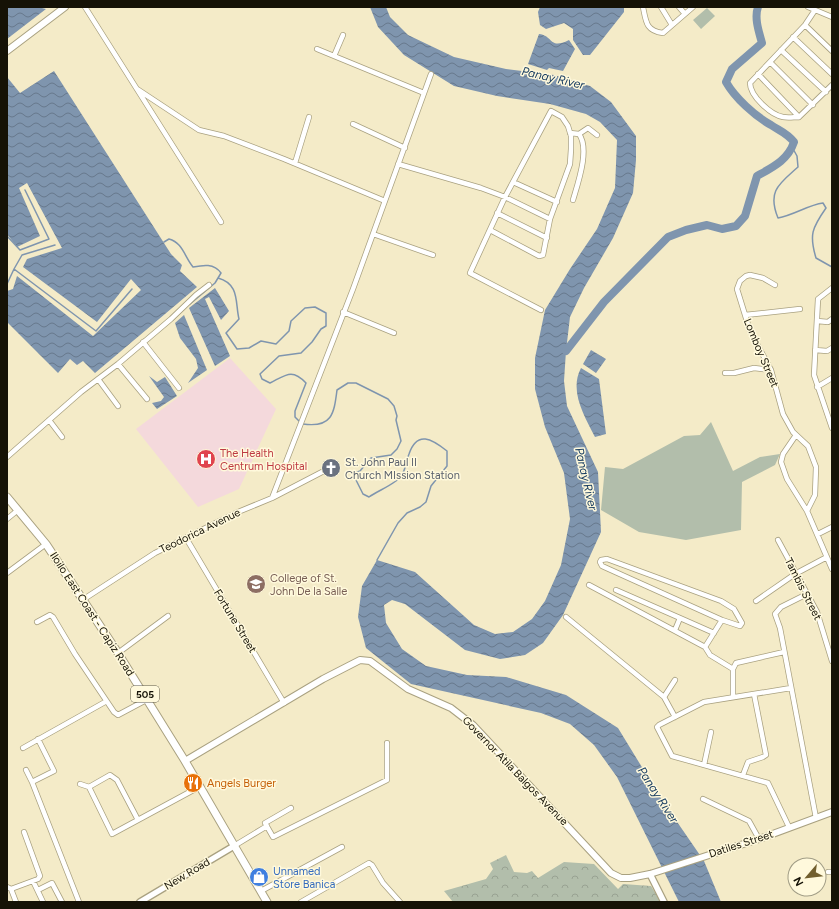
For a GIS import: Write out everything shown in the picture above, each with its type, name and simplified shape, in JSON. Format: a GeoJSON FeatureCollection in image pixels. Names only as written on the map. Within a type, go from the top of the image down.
{"type":"FeatureCollection","features":[{"type":"Feature","properties":{"kind":"main road"},"geometry":{"type":"LineString","coordinates":[[7,51],[65,7]]}},
{"type":"Feature","properties":{"kind":"main road","name":"Iloilo East Coast - Capiz Road"},"geometry":{"type":"LineString","coordinates":[[7,497],[46,544],[84,599],[148,699],[267,902]]}},
{"type":"Feature","properties":{"kind":"main road","name":"Governor Atila Balgos Avenue"},"geometry":{"type":"LineString","coordinates":[[185,761],[352,664],[360,660],[370,661],[408,689],[451,708],[473,725],[611,873],[621,878],[630,878],[650,874]]}},
{"type":"Feature","properties":{"kind":"main road","name":"Datiles Street"},"geometry":{"type":"LineString","coordinates":[[650,874],[759,839],[832,812]]}},
{"type":"Feature","properties":{"kind":"street"},"geometry":{"type":"LineString","coordinates":[[85,7],[221,222]]}},
{"type":"Feature","properties":{"kind":"street"},"geometry":{"type":"LineString","coordinates":[[642,7],[647,23],[654,32],[663,33],[693,7]]}},
{"type":"Feature","properties":{"kind":"street"},"geometry":{"type":"LineString","coordinates":[[661,7],[672,25]]}},
{"type":"Feature","properties":{"kind":"street"},"geometry":{"type":"LineString","coordinates":[[680,7],[685,14]]}},
{"type":"Feature","properties":{"kind":"street"},"geometry":{"type":"LineString","coordinates":[[808,7],[832,17]]}},
{"type":"Feature","properties":{"kind":"street"},"geometry":{"type":"LineString","coordinates":[[815,10],[804,25],[750,83],[753,94],[775,114],[784,117],[799,117],[832,85]]}},
{"type":"Feature","properties":{"kind":"street"},"geometry":{"type":"LineString","coordinates":[[804,25],[832,51]]}},
{"type":"Feature","properties":{"kind":"street"},"geometry":{"type":"LineString","coordinates":[[334,56],[343,35]]}},
{"type":"Feature","properties":{"kind":"street"},"geometry":{"type":"LineString","coordinates":[[793,37],[832,74]]}},
{"type":"Feature","properties":{"kind":"street"},"geometry":{"type":"LineString","coordinates":[[318,49],[424,93]]}},
{"type":"Feature","properties":{"kind":"street"},"geometry":{"type":"LineString","coordinates":[[781,50],[826,92]]}},
{"type":"Feature","properties":{"kind":"street"},"geometry":{"type":"LineString","coordinates":[[770,62],[813,105]]}},
{"type":"Feature","properties":{"kind":"street"},"geometry":{"type":"LineString","coordinates":[[272,498],[344,312],[431,74]]}},
{"type":"Feature","properties":{"kind":"street"},"geometry":{"type":"LineString","coordinates":[[758,74],[799,117]]}},
{"type":"Feature","properties":{"kind":"street"},"geometry":{"type":"LineString","coordinates":[[137,89],[199,130],[224,136],[295,163],[385,202]]}},
{"type":"Feature","properties":{"kind":"street"},"geometry":{"type":"LineString","coordinates":[[490,230],[539,256],[543,255],[550,220],[570,164],[570,133],[562,117],[551,111],[505,197],[470,273],[541,310]]}},
{"type":"Feature","properties":{"kind":"street"},"geometry":{"type":"LineString","coordinates":[[295,163],[309,117]]}},
{"type":"Feature","properties":{"kind":"street"},"geometry":{"type":"LineString","coordinates":[[353,124],[405,148]]}},
{"type":"Feature","properties":{"kind":"street"},"geometry":{"type":"LineString","coordinates":[[570,133],[579,134],[588,128],[597,135]]}},
{"type":"Feature","properties":{"kind":"street"},"geometry":{"type":"LineString","coordinates":[[573,200],[582,172],[584,140],[579,134]]}},
{"type":"Feature","properties":{"kind":"street"},"geometry":{"type":"LineString","coordinates":[[398,164],[481,188],[505,197],[550,220]]}},
{"type":"Feature","properties":{"kind":"street"},"geometry":{"type":"LineString","coordinates":[[513,182],[557,202]]}},
{"type":"Feature","properties":{"kind":"street"},"geometry":{"type":"LineString","coordinates":[[497,213],[547,238]]}},
{"type":"Feature","properties":{"kind":"street"},"geometry":{"type":"LineString","coordinates":[[373,234],[433,255]]}},
{"type":"Feature","properties":{"kind":"street","name":"Lomboy Street"},"geometry":{"type":"LineString","coordinates":[[775,285],[763,278],[750,275],[746,276],[740,282],[737,289],[753,337],[771,370],[783,414],[796,435],[808,446],[816,467],[814,495],[807,511]]}},
{"type":"Feature","properties":{"kind":"street"},"geometry":{"type":"LineString","coordinates":[[7,457],[81,392],[118,364],[209,285]]}},
{"type":"Feature","properties":{"kind":"street"},"geometry":{"type":"LineString","coordinates":[[832,288],[822,294],[818,299],[814,375],[832,428]]}},
{"type":"Feature","properties":{"kind":"street"},"geometry":{"type":"LineString","coordinates":[[745,316],[800,309]]}},
{"type":"Feature","properties":{"kind":"street"},"geometry":{"type":"LineString","coordinates":[[344,312],[394,333]]}},
{"type":"Feature","properties":{"kind":"street"},"geometry":{"type":"LineString","coordinates":[[817,321],[828,322],[832,319]]}},
{"type":"Feature","properties":{"kind":"street"},"geometry":{"type":"LineString","coordinates":[[142,342],[179,388]]}},
{"type":"Feature","properties":{"kind":"street"},"geometry":{"type":"LineString","coordinates":[[815,350],[827,351],[832,348]]}},
{"type":"Feature","properties":{"kind":"street"},"geometry":{"type":"LineString","coordinates":[[118,364],[147,399]]}},
{"type":"Feature","properties":{"kind":"street"},"geometry":{"type":"LineString","coordinates":[[725,373],[734,373],[754,368],[771,370]]}},
{"type":"Feature","properties":{"kind":"street"},"geometry":{"type":"LineString","coordinates":[[817,387],[832,378]]}},
{"type":"Feature","properties":{"kind":"street"},"geometry":{"type":"LineString","coordinates":[[98,379],[118,406]]}},
{"type":"Feature","properties":{"kind":"street"},"geometry":{"type":"LineString","coordinates":[[827,413],[832,410]]}},
{"type":"Feature","properties":{"kind":"street"},"geometry":{"type":"LineString","coordinates":[[49,420],[62,437]]}},
{"type":"Feature","properties":{"kind":"street"},"geometry":{"type":"LineString","coordinates":[[796,435],[783,454],[781,462],[787,479],[807,511],[818,534],[832,569]]}},
{"type":"Feature","properties":{"kind":"street","name":"Teodorica Avenue"},"geometry":{"type":"LineString","coordinates":[[84,599],[155,553],[238,512],[272,498],[322,472]]}},
{"type":"Feature","properties":{"kind":"street"},"geometry":{"type":"LineString","coordinates":[[7,519],[18,510]]}},
{"type":"Feature","properties":{"kind":"street"},"geometry":{"type":"LineString","coordinates":[[818,534],[832,527]]}},
{"type":"Feature","properties":{"kind":"street","name":"Fortune Street"},"geometry":{"type":"LineString","coordinates":[[186,538],[284,703]]}},
{"type":"Feature","properties":{"kind":"street","name":"Tambis Street"},"geometry":{"type":"LineString","coordinates":[[778,540],[817,612],[832,661]]}},
{"type":"Feature","properties":{"kind":"street"},"geometry":{"type":"LineString","coordinates":[[7,574],[46,544]]}},
{"type":"Feature","properties":{"kind":"street"},"geometry":{"type":"LineString","coordinates":[[756,601],[796,574],[827,557]]}},
{"type":"Feature","properties":{"kind":"street"},"geometry":{"type":"LineString","coordinates":[[607,559],[721,601],[734,609],[742,623],[740,626],[722,620],[602,566],[600,562],[601,560],[607,559]]}},
{"type":"Feature","properties":{"kind":"street"},"geometry":{"type":"LineString","coordinates":[[589,585],[705,646],[710,655],[733,669]]}},
{"type":"Feature","properties":{"kind":"street"},"geometry":{"type":"LineString","coordinates":[[616,590],[714,633]]}},
{"type":"Feature","properties":{"kind":"street"},"geometry":{"type":"LineString","coordinates":[[807,594],[782,607],[775,614],[780,628],[816,818]]}},
{"type":"Feature","properties":{"kind":"street"},"geometry":{"type":"LineString","coordinates":[[633,607],[636,599]]}},
{"type":"Feature","properties":{"kind":"street"},"geometry":{"type":"LineString","coordinates":[[37,622],[50,615],[53,617],[105,702],[118,715],[148,699]]}},
{"type":"Feature","properties":{"kind":"street"},"geometry":{"type":"LineString","coordinates":[[118,653],[168,616]]}},
{"type":"Feature","properties":{"kind":"street"},"geometry":{"type":"LineString","coordinates":[[566,617],[664,697],[675,717]]}},
{"type":"Feature","properties":{"kind":"street"},"geometry":{"type":"LineString","coordinates":[[675,630],[680,618]]}},
{"type":"Feature","properties":{"kind":"street"},"geometry":{"type":"LineString","coordinates":[[705,646],[722,620]]}},
{"type":"Feature","properties":{"kind":"street"},"geometry":{"type":"LineString","coordinates":[[733,696],[733,669],[736,663],[784,652]]}},
{"type":"Feature","properties":{"kind":"street"},"geometry":{"type":"LineString","coordinates":[[664,697],[675,680]]}},
{"type":"Feature","properties":{"kind":"street"},"geometry":{"type":"LineString","coordinates":[[789,827],[768,783],[672,756],[658,727],[704,702],[733,696],[791,688]]}},
{"type":"Feature","properties":{"kind":"street"},"geometry":{"type":"LineString","coordinates":[[743,775],[748,762],[766,755],[754,694]]}},
{"type":"Feature","properties":{"kind":"street"},"geometry":{"type":"LineString","coordinates":[[23,748],[105,702]]}},
{"type":"Feature","properties":{"kind":"street"},"geometry":{"type":"LineString","coordinates":[[704,765],[711,732]]}},
{"type":"Feature","properties":{"kind":"street"},"geometry":{"type":"LineString","coordinates":[[32,782],[54,772],[38,739]]}},
{"type":"Feature","properties":{"kind":"street"},"geometry":{"type":"LineString","coordinates":[[267,826],[273,837],[387,780],[387,743]]}},
{"type":"Feature","properties":{"kind":"street"},"geometry":{"type":"LineString","coordinates":[[26,770],[79,902]]}},
{"type":"Feature","properties":{"kind":"street"},"geometry":{"type":"LineString","coordinates":[[89,787],[110,775],[117,780],[138,820]]}},
{"type":"Feature","properties":{"kind":"street"},"geometry":{"type":"LineString","coordinates":[[80,784],[89,787],[112,834],[199,787]]}},
{"type":"Feature","properties":{"kind":"street"},"geometry":{"type":"LineString","coordinates":[[703,798],[749,821],[759,839]]}},
{"type":"Feature","properties":{"kind":"street"},"geometry":{"type":"LineString","coordinates":[[234,846],[267,826],[266,823],[291,808]]}},
{"type":"Feature","properties":{"kind":"street"},"geometry":{"type":"LineString","coordinates":[[16,902],[9,888],[38,879],[39,872],[24,832]]}},
{"type":"Feature","properties":{"kind":"street","name":"New Road"},"geometry":{"type":"LineString","coordinates":[[140,902],[234,846]]}},
{"type":"Feature","properties":{"kind":"street"},"geometry":{"type":"LineString","coordinates":[[261,890],[342,847]]}},
{"type":"Feature","properties":{"kind":"street"},"geometry":{"type":"LineString","coordinates":[[301,902],[369,863],[372,864],[383,883],[400,902]]}},
{"type":"Feature","properties":{"kind":"street"},"geometry":{"type":"LineString","coordinates":[[650,874],[664,902]]}},
{"type":"Feature","properties":{"kind":"street"},"geometry":{"type":"LineString","coordinates":[[33,880],[43,902]]}},
{"type":"Feature","properties":{"kind":"street"},"geometry":{"type":"LineString","coordinates":[[38,890],[52,883],[62,902]]}},
{"type":"Feature","properties":{"kind":"shaded area","name":"The Health Centrum Hospital"},"geometry":{"type":"Polygon","coordinates":[[[230,358],[276,409],[239,489],[198,507],[136,429],[230,358]]]}},
{"type":"Feature","properties":{"kind":"green space"},"geometry":{"type":"Polygon","coordinates":[[[707,8],[715,16],[701,29],[693,20],[707,8]]]}},
{"type":"Feature","properties":{"kind":"green space"},"geometry":{"type":"Polygon","coordinates":[[[711,422],[733,471],[760,457],[780,454],[775,465],[742,482],[741,530],[686,540],[639,532],[601,510],[605,467],[623,469],[684,436],[700,435],[711,422]]]}},
{"type":"Feature","properties":{"kind":"green space"},"geometry":{"type":"Polygon","coordinates":[[[506,855],[514,872],[527,873],[532,871],[538,878],[564,862],[594,864],[618,889],[623,884],[651,886],[661,902],[453,902],[444,891],[486,879],[493,869],[490,863],[506,855]]]}},
{"type":"Feature","properties":{"kind":"water"},"geometry":{"type":"Polygon","coordinates":[[[7,7],[38,7],[46,9],[7,39],[7,7]]]}},
{"type":"Feature","properties":{"kind":"water","name":"Panay River"},"geometry":{"type":"Polygon","coordinates":[[[370,7],[386,7],[390,17],[408,35],[454,57],[506,69],[554,75],[590,86],[611,102],[636,136],[636,160],[633,193],[613,238],[584,288],[570,317],[564,381],[567,406],[598,472],[601,532],[563,615],[543,643],[525,655],[500,659],[465,650],[405,604],[392,600],[384,605],[386,623],[402,649],[426,666],[467,675],[506,677],[566,695],[618,728],[662,800],[704,861],[721,902],[679,902],[617,777],[594,745],[570,724],[541,713],[411,684],[366,648],[358,617],[362,586],[377,560],[415,572],[474,625],[495,634],[513,632],[532,619],[545,601],[561,565],[570,519],[564,473],[545,427],[535,389],[535,358],[545,310],[597,229],[615,188],[617,140],[600,122],[586,114],[550,104],[497,96],[454,86],[404,55],[378,27],[370,7]]]}},
{"type":"Feature","properties":{"kind":"water"},"geometry":{"type":"Polygon","coordinates":[[[540,7],[624,7],[624,12],[590,55],[583,55],[573,40],[573,29],[564,23],[546,29],[540,25],[538,12],[540,7]]]}},
{"type":"Feature","properties":{"kind":"water"},"geometry":{"type":"Polygon","coordinates":[[[539,34],[544,35],[552,42],[558,44],[569,40],[575,49],[563,71],[549,68],[547,70],[528,64],[539,34]]]}},
{"type":"Feature","properties":{"kind":"water"},"geometry":{"type":"Polygon","coordinates":[[[54,71],[171,254],[182,265],[180,271],[197,287],[95,373],[83,361],[77,365],[70,359],[58,373],[7,322],[7,291],[13,289],[17,276],[93,336],[141,290],[131,279],[97,322],[23,267],[27,259],[62,248],[27,183],[19,188],[40,236],[17,247],[7,234],[7,77],[20,93],[54,71]]]}},
{"type":"Feature","properties":{"kind":"water"},"geometry":{"type":"Polygon","coordinates":[[[215,288],[229,311],[221,320],[209,297],[205,299],[230,356],[215,366],[189,308],[215,288]]]}},
{"type":"Feature","properties":{"kind":"water"},"geometry":{"type":"Polygon","coordinates":[[[184,315],[207,370],[188,383],[198,368],[196,359],[180,338],[175,323],[184,315]]]}},
{"type":"Feature","properties":{"kind":"water"},"geometry":{"type":"Polygon","coordinates":[[[591,350],[606,359],[596,373],[583,364],[591,350]]]}},
{"type":"Feature","properties":{"kind":"water"},"geometry":{"type":"Polygon","coordinates":[[[581,368],[599,379],[606,434],[595,437],[579,403],[577,385],[581,368]]]}},
{"type":"Feature","properties":{"kind":"water"},"geometry":{"type":"Polygon","coordinates":[[[149,376],[157,382],[165,377],[177,396],[157,409],[152,403],[161,401],[164,397],[149,376]]]}},
{"type":"Feature","properties":{"kind":"waterway"},"geometry":{"type":"LineString","coordinates":[[566,351],[604,302],[668,237],[686,230],[707,225],[722,229],[736,226],[745,216],[757,176],[779,162],[788,154],[794,142],[786,134],[752,112],[740,100],[726,82],[732,69],[762,43],[758,30],[758,7]]}},
{"type":"Feature","properties":{"kind":"waterway"},"geometry":{"type":"LineString","coordinates":[[792,147],[797,156],[798,167],[780,183],[774,194],[775,209],[778,218],[823,203],[826,208],[815,227],[812,237],[816,258],[832,267]]}},
{"type":"Feature","properties":{"kind":"waterway"},"geometry":{"type":"LineString","coordinates":[[7,236],[20,250],[49,239],[25,190]]}},
{"type":"Feature","properties":{"kind":"waterway"},"geometry":{"type":"LineString","coordinates":[[164,242],[169,239],[174,241],[183,250],[193,267],[204,265],[212,266],[221,273],[215,283],[190,304]]}},
{"type":"Feature","properties":{"kind":"waterway"},"geometry":{"type":"LineString","coordinates":[[14,269],[22,255],[55,245]]}},
{"type":"Feature","properties":{"kind":"waterway"},"geometry":{"type":"LineString","coordinates":[[7,284],[14,269],[96,331],[132,289]]}},
{"type":"Feature","properties":{"kind":"waterway"},"geometry":{"type":"LineString","coordinates":[[218,278],[230,285],[235,295],[239,319],[226,333],[237,349],[249,348],[261,341],[276,344],[289,331],[291,321],[305,308],[315,307],[326,313],[326,326],[321,329],[312,342],[301,353],[279,356],[260,374],[262,379],[270,383],[289,374],[293,374],[301,378],[306,383],[295,411],[295,417],[300,422]]}},
{"type":"Feature","properties":{"kind":"waterway"},"geometry":{"type":"LineString","coordinates":[[303,424],[320,424],[330,418],[333,412],[337,390],[348,383],[356,383],[388,399],[394,406],[401,441],[397,449],[391,455],[371,458],[360,471],[353,474],[363,494],[369,497],[400,478],[412,446],[421,439],[430,440],[447,451],[447,466],[431,486],[426,502],[420,507],[407,513],[398,523],[377,560]]}},
{"type":"Feature","properties":{"kind":"place","name":"The Health Centrum Hospital"},"geometry":{"type":"Point","coordinates":[206,459]}},
{"type":"Feature","properties":{"kind":"place","name":"St. John Paul II Church MIssion Station"},"geometry":{"type":"Point","coordinates":[331,468]}},
{"type":"Feature","properties":{"kind":"place","name":"College of St. John De la Salle"},"geometry":{"type":"Point","coordinates":[256,584]}},
{"type":"Feature","properties":{"kind":"place","name":"Angels Burger"},"geometry":{"type":"Point","coordinates":[193,783]}},
{"type":"Feature","properties":{"kind":"place","name":"Unnamed Store Banica"},"geometry":{"type":"Point","coordinates":[259,877]}}]}
